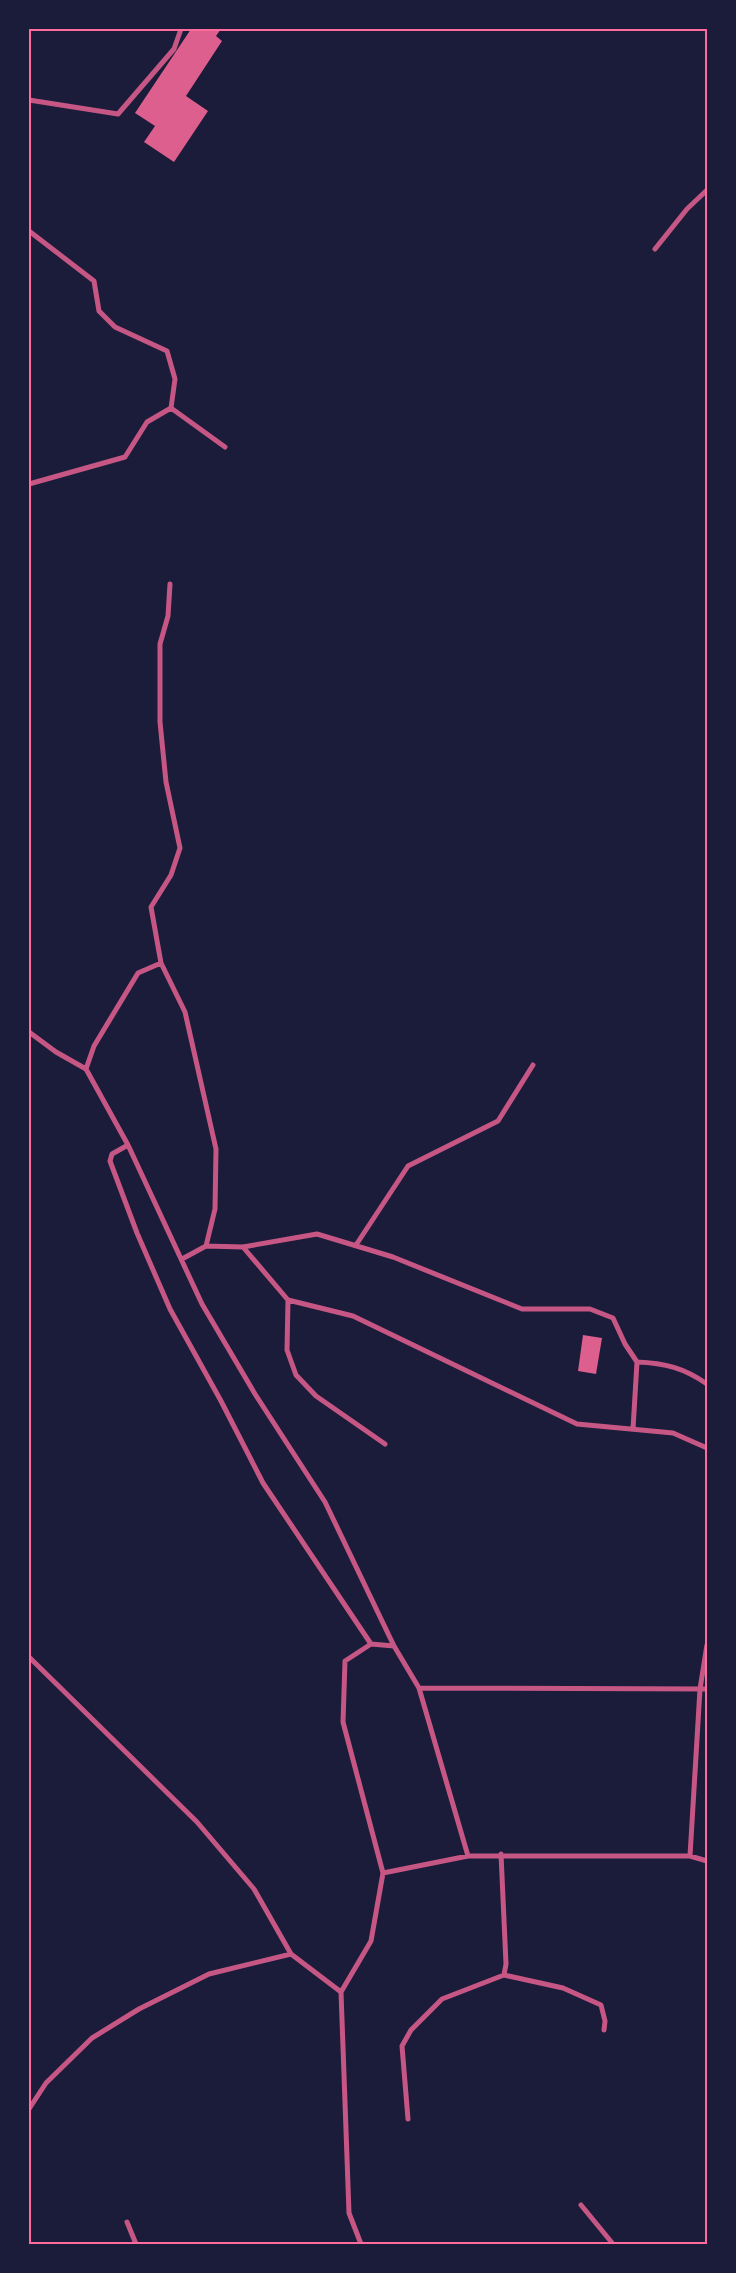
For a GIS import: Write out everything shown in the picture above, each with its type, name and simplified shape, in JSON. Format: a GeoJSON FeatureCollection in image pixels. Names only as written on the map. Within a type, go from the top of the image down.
{"type":"FeatureCollection","features":[{"type":"Feature","properties":{"kind":"street"},"geometry":{"type":"LineString","coordinates":[[29,100],[118,114],[174,49],[181,29]]}},
{"type":"Feature","properties":{"kind":"street"},"geometry":{"type":"LineString","coordinates":[[655,249],[687,209],[707,190]]}},
{"type":"Feature","properties":{"kind":"street"},"geometry":{"type":"LineString","coordinates":[[29,231],[94,281],[100,311],[115,327],[167,351],[175,379],[171,408]]}},
{"type":"Feature","properties":{"kind":"street"},"geometry":{"type":"LineString","coordinates":[[171,408],[225,446]]}},
{"type":"Feature","properties":{"kind":"street"},"geometry":{"type":"LineString","coordinates":[[29,484],[125,457],[147,422],[171,408]]}},
{"type":"Feature","properties":{"kind":"street"},"geometry":{"type":"LineString","coordinates":[[170,584],[168,616],[160,644],[160,722],[166,782],[180,848],[170,875],[151,907],[161,963],[185,1012],[216,1149],[215,1210],[206,1246]]}},
{"type":"Feature","properties":{"kind":"street"},"geometry":{"type":"LineString","coordinates":[[86,1069],[94,1046],[138,973],[161,963]]}},
{"type":"Feature","properties":{"kind":"street"},"geometry":{"type":"LineString","coordinates":[[29,1032],[56,1052],[86,1069],[128,1145],[206,1312],[255,1394],[325,1502],[394,1646],[419,1688],[468,1856]]}},
{"type":"Feature","properties":{"kind":"street"},"geometry":{"type":"LineString","coordinates":[[356,1245],[408,1166],[498,1121],[534,1065]]}},
{"type":"Feature","properties":{"kind":"street"},"geometry":{"type":"LineString","coordinates":[[128,1145],[112,1154],[110,1161],[137,1233],[170,1309],[221,1401],[263,1483],[371,1644]]}},
{"type":"Feature","properties":{"kind":"street"},"geometry":{"type":"LineString","coordinates":[[182,1259],[206,1246],[243,1247],[317,1234],[393,1257],[522,1309],[590,1309],[613,1318],[625,1344],[637,1362],[633,1429]]}},
{"type":"Feature","properties":{"kind":"street"},"geometry":{"type":"LineString","coordinates":[[243,1247],[288,1300],[353,1316],[578,1424],[673,1433],[707,1448]]}},
{"type":"Feature","properties":{"kind":"street"},"geometry":{"type":"LineString","coordinates":[[288,1300],[287,1350],[296,1375],[316,1396],[385,1444]]}},
{"type":"Feature","properties":{"kind":"street"},"geometry":{"type":"LineString","coordinates":[[637,1362],[663,1363],[694,1375],[707,1384]]}},
{"type":"Feature","properties":{"kind":"street"},"geometry":{"type":"LineString","coordinates":[[361,2244],[349,2213],[341,1992],[371,1941],[383,1873],[343,1722],[345,1661],[371,1644],[394,1646]]}},
{"type":"Feature","properties":{"kind":"street"},"geometry":{"type":"LineString","coordinates":[[690,1856],[700,1689],[707,1645]]}},
{"type":"Feature","properties":{"kind":"street"},"geometry":{"type":"LineString","coordinates":[[29,1657],[197,1822],[254,1888],[291,1954],[341,1992]]}},
{"type":"Feature","properties":{"kind":"street"},"geometry":{"type":"LineString","coordinates":[[419,1688],[707,1690]]}},
{"type":"Feature","properties":{"kind":"street"},"geometry":{"type":"LineString","coordinates":[[383,1873],[468,1856],[501,1854],[690,1856],[707,1860]]}},
{"type":"Feature","properties":{"kind":"street"},"geometry":{"type":"LineString","coordinates":[[501,1854],[506,1964],[504,1975]]}},
{"type":"Feature","properties":{"kind":"street"},"geometry":{"type":"LineString","coordinates":[[29,2109],[46,2083],[92,2038],[139,2009],[210,1974],[291,1954]]}},
{"type":"Feature","properties":{"kind":"street"},"geometry":{"type":"LineString","coordinates":[[408,2118],[402,2046],[411,2030],[442,1999],[504,1975],[563,1988],[601,2005],[605,2021],[604,2030]]}},
{"type":"Feature","properties":{"kind":"street"},"geometry":{"type":"LineString","coordinates":[[582,2205],[613,2244]]}},
{"type":"Feature","properties":{"kind":"street"},"geometry":{"type":"LineString","coordinates":[[127,2222],[136,2244]]}},
{"type":"Feature","properties":{"kind":"building"},"geometry":{"type":"Polygon","coordinates":[[[191,29],[221,29],[216,36],[222,41],[186,96],[208,111],[174,162],[144,142],[155,126],[135,113],[191,29]]]}},
{"type":"Feature","properties":{"kind":"building"},"geometry":{"type":"Polygon","coordinates":[[[583,1335],[602,1338],[596,1374],[578,1371],[583,1335]]]}}]}
